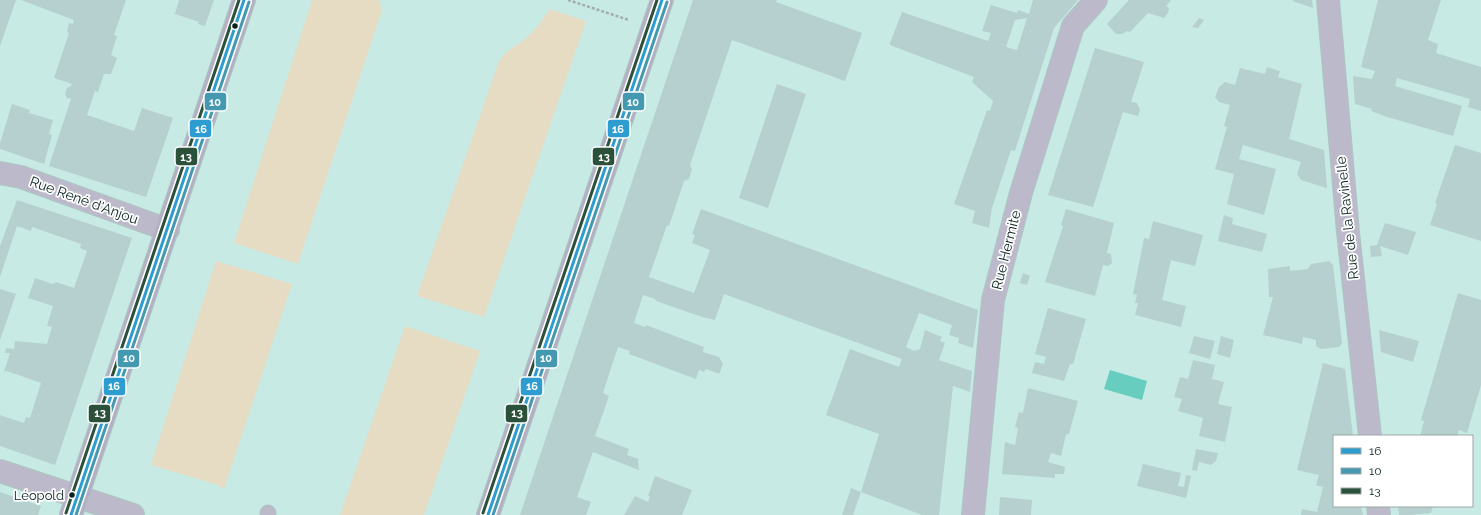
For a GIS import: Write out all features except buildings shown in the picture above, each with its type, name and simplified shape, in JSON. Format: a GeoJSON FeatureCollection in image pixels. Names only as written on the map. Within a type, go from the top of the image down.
{"type":"FeatureCollection","features":[{"type":"Feature","properties":{"kind":"street"},"geometry":{"type":"LineString","coordinates":[[75,506],[244,0]]}},
{"type":"Feature","properties":{"kind":"street"},"geometry":{"type":"LineString","coordinates":[[488,515],[662,0]]}},
{"type":"Feature","properties":{"kind":"street","name":"Rue Hermite"},"geometry":{"type":"LineString","coordinates":[[974,515],[996,284],[1021,194],[1073,26],[1096,0]]}},
{"type":"Feature","properties":{"kind":"street","name":"Rue de la Ravinelle"},"geometry":{"type":"LineString","coordinates":[[1328,0],[1348,232],[1370,435]]}},
{"type":"Feature","properties":{"kind":"street","name":"Rue René d'Anjou"},"geometry":{"type":"LineString","coordinates":[[0,173],[21,177],[168,230]]}},
{"type":"Feature","properties":{"kind":"street"},"geometry":{"type":"LineString","coordinates":[[0,471],[75,506],[133,515]]}},
{"type":"Feature","properties":{"kind":"path"},"geometry":{"type":"LineString","coordinates":[[568,0],[653,28]]}},
{"type":"Feature","properties":{"kind":"shaded area"},"geometry":{"type":"Polygon","coordinates":[[[312,0],[379,0],[382,10],[298,264],[234,243],[312,0]]]}},
{"type":"Feature","properties":{"kind":"shaded area"},"geometry":{"type":"Polygon","coordinates":[[[550,9],[586,21],[484,317],[417,296],[499,61],[508,51],[532,32],[550,9]]]}},
{"type":"Feature","properties":{"kind":"shaded area"},"geometry":{"type":"Polygon","coordinates":[[[216,261],[292,284],[224,489],[218,485],[151,465],[216,261]]]}},
{"type":"Feature","properties":{"kind":"shaded area"},"geometry":{"type":"Polygon","coordinates":[[[405,326],[480,351],[424,515],[340,515],[405,326]]]}},
{"type":"Feature","properties":{"kind":"shaded area"},"geometry":{"type":"Polygon","coordinates":[[[1110,370],[1147,381],[1142,400],[1104,389],[1110,370]]]}},
{"type":"Feature","properties":{"kind":"transit line","name":"13"},"geometry":{"type":"LineString","coordinates":[[66,513],[239,0]]}},
{"type":"Feature","properties":{"kind":"transit line","name":"16"},"geometry":{"type":"LineString","coordinates":[[71,515],[244,0]]}},
{"type":"Feature","properties":{"kind":"transit line","name":"13"},"geometry":{"type":"LineString","coordinates":[[483,513],[657,0]]}},
{"type":"Feature","properties":{"kind":"transit line","name":"16"},"geometry":{"type":"LineString","coordinates":[[488,515],[662,0]]}},
{"type":"Feature","properties":{"kind":"transit line","name":"10"},"geometry":{"type":"LineString","coordinates":[[76,515],[249,2]]}},
{"type":"Feature","properties":{"kind":"transit line","name":"10"},"geometry":{"type":"LineString","coordinates":[[493,515],[667,2]]}},
{"type":"Feature","properties":{"kind":"place","name":"Léopold"},"geometry":{"type":"Point","coordinates":[72,495]}}]}
